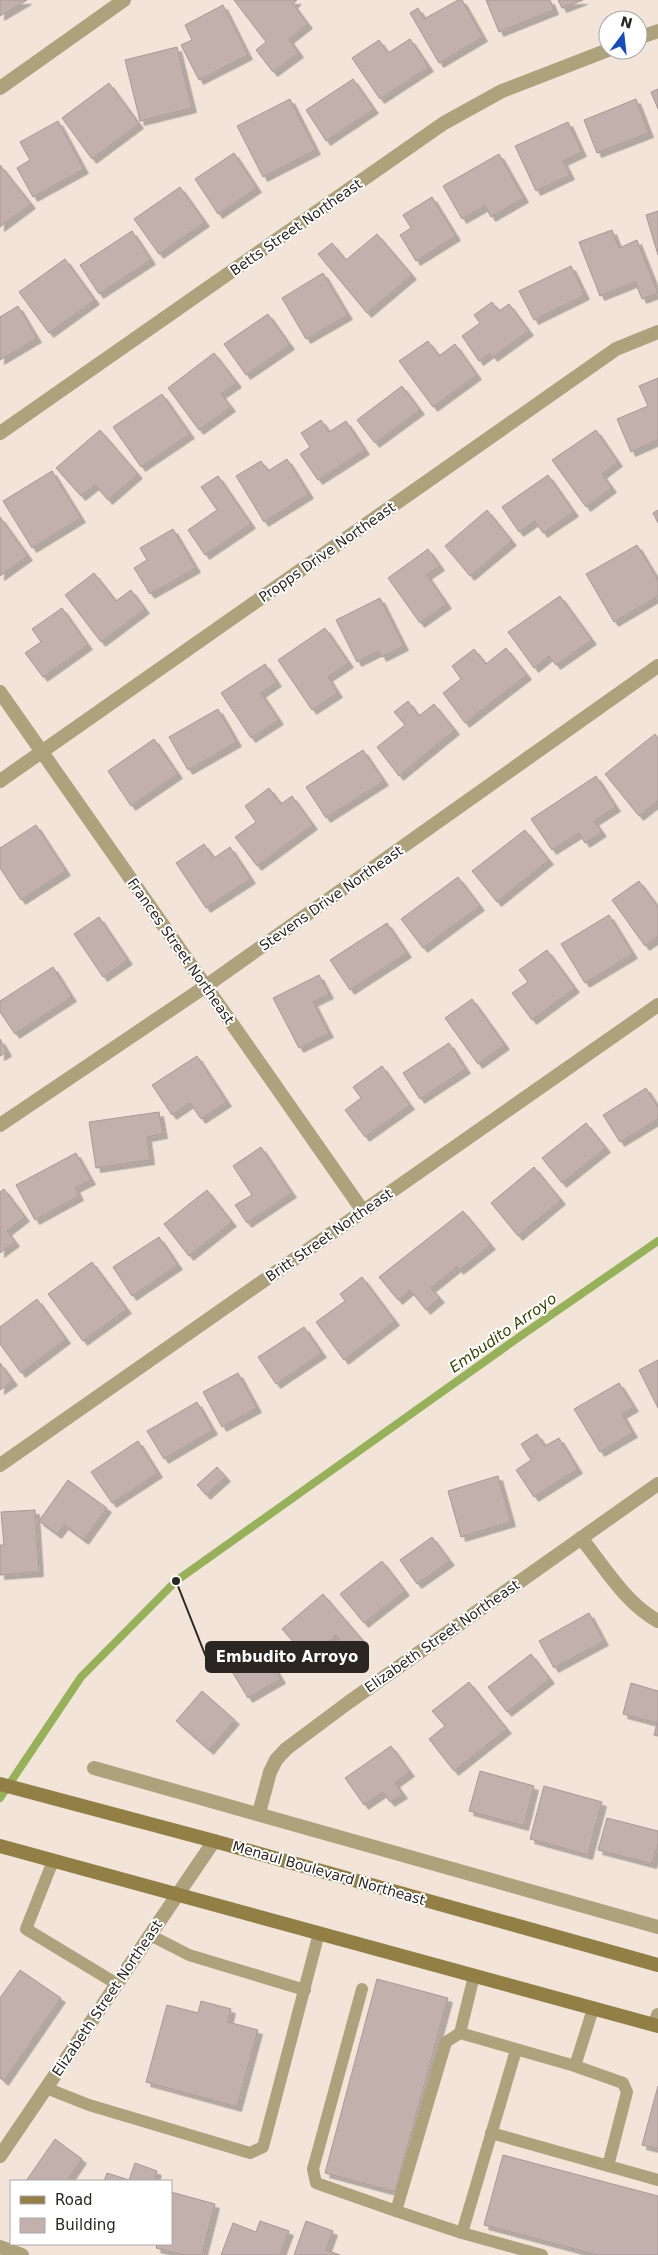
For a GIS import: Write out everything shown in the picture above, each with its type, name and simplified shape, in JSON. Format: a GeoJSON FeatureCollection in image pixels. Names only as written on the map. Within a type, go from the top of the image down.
{"type":"FeatureCollection","features":[{"type":"Feature","properties":{"kind":"main road","name":"Menaul Boulevard Northeast"},"geometry":{"type":"LineString","coordinates":[[0,1784],[214,1841],[658,1965]]}},
{"type":"Feature","properties":{"kind":"main road"},"geometry":{"type":"LineString","coordinates":[[0,1846],[593,2008],[657,2022]]}},
{"type":"Feature","properties":{"kind":"street"},"geometry":{"type":"LineString","coordinates":[[0,88],[124,0]]}},
{"type":"Feature","properties":{"kind":"street","name":"Betts Street Northeast"},"geometry":{"type":"LineString","coordinates":[[0,433],[444,123],[502,91],[598,54]]}},
{"type":"Feature","properties":{"kind":"street","name":"Propps Drive Northeast"},"geometry":{"type":"LineString","coordinates":[[0,781],[616,349],[658,332]]}},
{"type":"Feature","properties":{"kind":"street","name":"Stevens Drive Northeast"},"geometry":{"type":"LineString","coordinates":[[0,1124],[206,986],[658,666]]}},
{"type":"Feature","properties":{"kind":"street","name":"Frances Street Northeast"},"geometry":{"type":"LineString","coordinates":[[0,692],[363,1211]]}},
{"type":"Feature","properties":{"kind":"street","name":"Britt Street Northeast"},"geometry":{"type":"LineString","coordinates":[[0,1465],[658,1006]]}},
{"type":"Feature","properties":{"kind":"street","name":"Elizabeth Street Northeast"},"geometry":{"type":"LineString","coordinates":[[259,1813],[270,1772],[276,1760],[286,1749],[658,1484]]}},
{"type":"Feature","properties":{"kind":"street"},"geometry":{"type":"LineString","coordinates":[[581,1538],[625,1594],[647,1615],[658,1621]]}},
{"type":"Feature","properties":{"kind":"street"},"geometry":{"type":"LineString","coordinates":[[94,1768],[658,1927]]}},
{"type":"Feature","properties":{"kind":"street","name":"Elizabeth Street Northeast"},"geometry":{"type":"LineString","coordinates":[[0,2156],[214,1841]]}},
{"type":"Feature","properties":{"kind":"street"},"geometry":{"type":"LineString","coordinates":[[0,2247],[22,2255]]}},
{"type":"Feature","properties":{"kind":"lane"},"geometry":{"type":"LineString","coordinates":[[53,1861],[26,1929],[116,1984]]}},
{"type":"Feature","properties":{"kind":"lane"},"geometry":{"type":"LineString","coordinates":[[46,2088],[89,2105],[250,2153],[263,2147],[319,1934]]}},
{"type":"Feature","properties":{"kind":"lane"},"geometry":{"type":"LineString","coordinates":[[150,1935],[189,1955],[304,1990]]}},
{"type":"Feature","properties":{"kind":"lane"},"geometry":{"type":"LineString","coordinates":[[396,2211],[446,2042],[460,2033],[474,1976]]}},
{"type":"Feature","properties":{"kind":"lane"},"geometry":{"type":"LineString","coordinates":[[362,1989],[313,2170],[316,2183],[462,2233],[542,2255]]}},
{"type":"Feature","properties":{"kind":"lane"},"geometry":{"type":"LineString","coordinates":[[575,2066],[593,2008]]}},
{"type":"Feature","properties":{"kind":"lane"},"geometry":{"type":"LineString","coordinates":[[460,2033],[575,2066],[624,2083],[627,2092],[608,2166]]}},
{"type":"Feature","properties":{"kind":"lane"},"geometry":{"type":"LineString","coordinates":[[462,2233],[516,2050]]}},
{"type":"Feature","properties":{"kind":"lane"},"geometry":{"type":"LineString","coordinates":[[492,2133],[658,2180]]}},
{"type":"Feature","properties":{"kind":"building"},"geometry":{"type":"Polygon","coordinates":[[[0,0],[27,0],[0,16],[0,0]]]}},
{"type":"Feature","properties":{"kind":"building"},"geometry":{"type":"Polygon","coordinates":[[[234,0],[297,0],[293,4],[308,24],[289,39],[299,53],[273,72],[256,50],[266,42],[234,0]]]}},
{"type":"Feature","properties":{"kind":"building"},"geometry":{"type":"Polygon","coordinates":[[[458,0],[462,0],[483,37],[439,63],[410,13],[418,8],[424,19],[458,0]]]}},
{"type":"Feature","properties":{"kind":"building"},"geometry":{"type":"Polygon","coordinates":[[[486,0],[550,0],[554,10],[499,32],[486,0]]]}},
{"type":"Feature","properties":{"kind":"building"},"geometry":{"type":"Polygon","coordinates":[[[558,0],[583,0],[562,8],[558,0]]]}},
{"type":"Feature","properties":{"kind":"building"},"geometry":{"type":"Polygon","coordinates":[[[223,5],[248,55],[199,80],[181,45],[192,40],[185,25],[223,5]]]}},
{"type":"Feature","properties":{"kind":"building"},"geometry":{"type":"Polygon","coordinates":[[[410,39],[429,67],[380,99],[352,58],[379,40],[388,53],[410,39]]]}},
{"type":"Feature","properties":{"kind":"building"},"geometry":{"type":"Polygon","coordinates":[[[177,47],[192,108],[140,121],[125,60],[177,47]]]}},
{"type":"Feature","properties":{"kind":"building"},"geometry":{"type":"Polygon","coordinates":[[[353,79],[374,109],[326,141],[306,110],[353,79]]]}},
{"type":"Feature","properties":{"kind":"building"},"geometry":{"type":"Polygon","coordinates":[[[109,83],[139,124],[92,159],[62,118],[109,83]]]}},
{"type":"Feature","properties":{"kind":"building"},"geometry":{"type":"Polygon","coordinates":[[[658,89],[658,109],[651,92],[658,89]]]}},
{"type":"Feature","properties":{"kind":"building"},"geometry":{"type":"Polygon","coordinates":[[[290,99],[316,150],[263,177],[237,126],[290,99]]]}},
{"type":"Feature","properties":{"kind":"building"},"geometry":{"type":"Polygon","coordinates":[[[636,99],[649,133],[597,153],[584,120],[636,99]]]}},
{"type":"Feature","properties":{"kind":"building"},"geometry":{"type":"Polygon","coordinates":[[[58,121],[84,169],[33,197],[17,168],[30,160],[20,142],[58,121]]]}},
{"type":"Feature","properties":{"kind":"building"},"geometry":{"type":"Polygon","coordinates":[[[568,122],[582,152],[563,161],[570,175],[536,191],[515,146],[568,122]]]}},
{"type":"Feature","properties":{"kind":"building"},"geometry":{"type":"Polygon","coordinates":[[[234,153],[257,188],[218,214],[195,179],[234,153]]]}},
{"type":"Feature","properties":{"kind":"building"},"geometry":{"type":"Polygon","coordinates":[[[499,154],[524,198],[491,217],[485,206],[462,219],[443,186],[499,154]]]}},
{"type":"Feature","properties":{"kind":"building"},"geometry":{"type":"Polygon","coordinates":[[[0,165],[31,204],[0,227],[0,165]]]}},
{"type":"Feature","properties":{"kind":"building"},"geometry":{"type":"Polygon","coordinates":[[[180,187],[205,222],[159,254],[134,219],[180,187]]]}},
{"type":"Feature","properties":{"kind":"building"},"geometry":{"type":"Polygon","coordinates":[[[432,197],[456,236],[416,261],[400,235],[411,228],[403,215],[432,197]]]}},
{"type":"Feature","properties":{"kind":"building"},"geometry":{"type":"Polygon","coordinates":[[[658,211],[658,255],[646,215],[658,211]]]}},
{"type":"Feature","properties":{"kind":"building"},"geometry":{"type":"Polygon","coordinates":[[[612,230],[619,248],[637,240],[658,293],[642,299],[635,282],[600,296],[579,242],[612,230]]]}},
{"type":"Feature","properties":{"kind":"building"},"geometry":{"type":"Polygon","coordinates":[[[132,231],[151,260],[99,294],[80,265],[132,231]]]}},
{"type":"Feature","properties":{"kind":"building"},"geometry":{"type":"Polygon","coordinates":[[[377,234],[412,275],[367,313],[318,254],[332,243],[346,260],[377,234]]]}},
{"type":"Feature","properties":{"kind":"building"},"geometry":{"type":"Polygon","coordinates":[[[65,259],[95,300],[49,333],[19,292],[65,259]]]}},
{"type":"Feature","properties":{"kind":"building"},"geometry":{"type":"Polygon","coordinates":[[[571,266],[585,295],[534,320],[519,291],[571,266]]]}},
{"type":"Feature","properties":{"kind":"building"},"geometry":{"type":"Polygon","coordinates":[[[323,273],[348,315],[306,339],[282,298],[323,273]]]}},
{"type":"Feature","properties":{"kind":"building"},"geometry":{"type":"Polygon","coordinates":[[[492,302],[499,311],[509,304],[529,331],[493,357],[490,353],[479,361],[462,336],[480,323],[474,315],[492,302]]]}},
{"type":"Feature","properties":{"kind":"building"},"geometry":{"type":"Polygon","coordinates":[[[18,306],[37,338],[0,360],[0,317],[18,306]]]}},
{"type":"Feature","properties":{"kind":"building"},"geometry":{"type":"Polygon","coordinates":[[[268,314],[290,345],[246,375],[224,344],[268,314]]]}},
{"type":"Feature","properties":{"kind":"building"},"geometry":{"type":"Polygon","coordinates":[[[428,341],[439,356],[455,344],[477,375],[433,407],[399,361],[428,341]]]}},
{"type":"Feature","properties":{"kind":"building"},"geometry":{"type":"Polygon","coordinates":[[[214,353],[237,383],[221,394],[231,407],[199,430],[168,388],[214,353]]]}},
{"type":"Feature","properties":{"kind":"building"},"geometry":{"type":"Polygon","coordinates":[[[658,378],[658,440],[631,452],[617,419],[648,406],[639,386],[658,378]]]}},
{"type":"Feature","properties":{"kind":"building"},"geometry":{"type":"Polygon","coordinates":[[[402,386],[420,410],[375,443],[357,420],[402,386]]]}},
{"type":"Feature","properties":{"kind":"building"},"geometry":{"type":"Polygon","coordinates":[[[162,394],[190,434],[141,467],[113,427],[162,394]]]}},
{"type":"Feature","properties":{"kind":"building"},"geometry":{"type":"Polygon","coordinates":[[[321,420],[329,432],[346,421],[365,450],[318,480],[300,454],[310,447],[301,433],[321,420]]]}},
{"type":"Feature","properties":{"kind":"building"},"geometry":{"type":"Polygon","coordinates":[[[100,430],[138,474],[108,500],[95,485],[81,496],[56,468],[100,430]]]}},
{"type":"Feature","properties":{"kind":"building"},"geometry":{"type":"Polygon","coordinates":[[[596,430],[618,462],[602,474],[612,488],[586,507],[552,460],[596,430]]]}},
{"type":"Feature","properties":{"kind":"building"},"geometry":{"type":"Polygon","coordinates":[[[287,459],[309,494],[264,522],[236,476],[261,461],[268,471],[287,459]]]}},
{"type":"Feature","properties":{"kind":"building"},"geometry":{"type":"Polygon","coordinates":[[[52,471],[81,518],[32,548],[3,501],[52,471]]]}},
{"type":"Feature","properties":{"kind":"building"},"geometry":{"type":"Polygon","coordinates":[[[548,475],[574,512],[543,533],[535,521],[519,532],[502,507],[548,475]]]}},
{"type":"Feature","properties":{"kind":"building"},"geometry":{"type":"Polygon","coordinates":[[[218,476],[251,524],[205,555],[188,530],[217,510],[201,487],[218,476]]]}},
{"type":"Feature","properties":{"kind":"building"},"geometry":{"type":"Polygon","coordinates":[[[487,510],[512,541],[470,576],[445,546],[487,510]]]}},
{"type":"Feature","properties":{"kind":"building"},"geometry":{"type":"Polygon","coordinates":[[[658,510],[658,523],[653,513],[658,510]]]}},
{"type":"Feature","properties":{"kind":"building"},"geometry":{"type":"Polygon","coordinates":[[[0,517],[28,556],[0,576],[0,517]]]}},
{"type":"Feature","properties":{"kind":"building"},"geometry":{"type":"Polygon","coordinates":[[[173,529],[196,568],[150,594],[134,568],[147,560],[140,548],[173,529]]]}},
{"type":"Feature","properties":{"kind":"building"},"geometry":{"type":"Polygon","coordinates":[[[637,545],[658,580],[658,596],[614,622],[586,574],[637,545]]]}},
{"type":"Feature","properties":{"kind":"building"},"geometry":{"type":"Polygon","coordinates":[[[428,549],[440,566],[427,575],[447,604],[420,623],[388,578],[428,549]]]}},
{"type":"Feature","properties":{"kind":"building"},"geometry":{"type":"Polygon","coordinates":[[[94,573],[116,601],[131,590],[145,609],[101,642],[65,595],[94,573]]]}},
{"type":"Feature","properties":{"kind":"building"},"geometry":{"type":"Polygon","coordinates":[[[560,596],[592,640],[556,665],[549,656],[534,668],[508,632],[560,596]]]}},
{"type":"Feature","properties":{"kind":"building"},"geometry":{"type":"Polygon","coordinates":[[[380,598],[404,646],[382,657],[379,651],[357,662],[336,620],[380,598]]]}},
{"type":"Feature","properties":{"kind":"building"},"geometry":{"type":"Polygon","coordinates":[[[62,608],[88,645],[43,677],[25,653],[41,642],[32,629],[62,608]]]}},
{"type":"Feature","properties":{"kind":"building"},"geometry":{"type":"Polygon","coordinates":[[[325,628],[349,663],[328,677],[338,693],[312,710],[278,660],[325,628]]]}},
{"type":"Feature","properties":{"kind":"building"},"geometry":{"type":"Polygon","coordinates":[[[506,648],[527,675],[465,723],[443,693],[461,679],[452,666],[474,649],[486,664],[506,648]]]}},
{"type":"Feature","properties":{"kind":"building"},"geometry":{"type":"Polygon","coordinates":[[[265,664],[277,682],[261,693],[279,720],[251,738],[221,693],[265,664]]]}},
{"type":"Feature","properties":{"kind":"building"},"geometry":{"type":"Polygon","coordinates":[[[408,701],[419,716],[434,704],[455,730],[399,776],[377,747],[405,725],[394,712],[408,701]]]}},
{"type":"Feature","properties":{"kind":"building"},"geometry":{"type":"Polygon","coordinates":[[[218,709],[237,742],[188,770],[169,737],[218,709]]]}},
{"type":"Feature","properties":{"kind":"building"},"geometry":{"type":"Polygon","coordinates":[[[655,734],[658,738],[658,801],[639,816],[605,774],[655,734]]]}},
{"type":"Feature","properties":{"kind":"building"},"geometry":{"type":"Polygon","coordinates":[[[154,739],[178,774],[131,806],[108,771],[154,739]]]}},
{"type":"Feature","properties":{"kind":"building"},"geometry":{"type":"Polygon","coordinates":[[[363,750],[384,781],[326,818],[306,787],[363,750]]]}},
{"type":"Feature","properties":{"kind":"building"},"geometry":{"type":"Polygon","coordinates":[[[596,776],[616,807],[594,821],[602,832],[585,843],[579,833],[552,850],[531,819],[596,776]]]}},
{"type":"Feature","properties":{"kind":"building"},"geometry":{"type":"Polygon","coordinates":[[[269,788],[281,804],[292,796],[313,825],[257,866],[235,837],[256,822],[245,806],[269,788]]]}},
{"type":"Feature","properties":{"kind":"building"},"geometry":{"type":"Polygon","coordinates":[[[36,825],[66,871],[21,900],[0,868],[0,848],[36,825]]]}},
{"type":"Feature","properties":{"kind":"building"},"geometry":{"type":"Polygon","coordinates":[[[525,830],[549,860],[497,902],[472,871],[525,830]]]}},
{"type":"Feature","properties":{"kind":"building"},"geometry":{"type":"Polygon","coordinates":[[[204,844],[214,858],[230,847],[251,879],[206,908],[176,863],[204,844]]]}},
{"type":"Feature","properties":{"kind":"building"},"geometry":{"type":"Polygon","coordinates":[[[458,877],[480,906],[423,948],[401,919],[458,877]]]}},
{"type":"Feature","properties":{"kind":"building"},"geometry":{"type":"Polygon","coordinates":[[[639,881],[658,907],[658,937],[645,946],[612,900],[639,881]]]}},
{"type":"Feature","properties":{"kind":"building"},"geometry":{"type":"Polygon","coordinates":[[[609,915],[633,954],[585,983],[561,944],[609,915]]]}},
{"type":"Feature","properties":{"kind":"building"},"geometry":{"type":"Polygon","coordinates":[[[99,917],[128,960],[103,977],[74,934],[99,917]]]}},
{"type":"Feature","properties":{"kind":"building"},"geometry":{"type":"Polygon","coordinates":[[[387,923],[407,953],[350,990],[330,960],[387,923]]]}},
{"type":"Feature","properties":{"kind":"building"},"geometry":{"type":"Polygon","coordinates":[[[547,950],[575,988],[532,1020],[512,993],[528,982],[519,970],[547,950]]]}},
{"type":"Feature","properties":{"kind":"building"},"geometry":{"type":"Polygon","coordinates":[[[53,967],[72,997],[15,1034],[0,1012],[0,1001],[53,967]]]}},
{"type":"Feature","properties":{"kind":"building"},"geometry":{"type":"Polygon","coordinates":[[[319,975],[329,994],[313,1002],[329,1033],[299,1048],[273,998],[319,975]]]}},
{"type":"Feature","properties":{"kind":"building"},"geometry":{"type":"Polygon","coordinates":[[[472,999],[505,1045],[478,1064],[445,1018],[472,999]]]}},
{"type":"Feature","properties":{"kind":"building"},"geometry":{"type":"Polygon","coordinates":[[[0,1039],[7,1052],[0,1056],[0,1039]]]}},
{"type":"Feature","properties":{"kind":"building"},"geometry":{"type":"Polygon","coordinates":[[[449,1043],[466,1069],[420,1099],[403,1073],[449,1043]]]}},
{"type":"Feature","properties":{"kind":"building"},"geometry":{"type":"Polygon","coordinates":[[[197,1056],[227,1102],[201,1119],[190,1103],[172,1115],[152,1085],[197,1056]]]}},
{"type":"Feature","properties":{"kind":"building"},"geometry":{"type":"Polygon","coordinates":[[[382,1066],[410,1105],[365,1137],[345,1110],[361,1098],[353,1087],[382,1066]]]}},
{"type":"Feature","properties":{"kind":"building"},"geometry":{"type":"Polygon","coordinates":[[[646,1088],[658,1107],[658,1119],[620,1142],[603,1115],[646,1088]]]}},
{"type":"Feature","properties":{"kind":"building"},"geometry":{"type":"Polygon","coordinates":[[[159,1112],[163,1134],[147,1137],[150,1160],[96,1168],[89,1122],[159,1112]]]}},
{"type":"Feature","properties":{"kind":"building"},"geometry":{"type":"Polygon","coordinates":[[[586,1123],[606,1148],[562,1183],[542,1158],[586,1123]]]}},
{"type":"Feature","properties":{"kind":"building"},"geometry":{"type":"Polygon","coordinates":[[[261,1147],[292,1193],[247,1223],[235,1205],[252,1195],[233,1166],[261,1147]]]}},
{"type":"Feature","properties":{"kind":"building"},"geometry":{"type":"Polygon","coordinates":[[[76,1153],[91,1180],[75,1188],[79,1196],[35,1220],[16,1185],[76,1153]]]}},
{"type":"Feature","properties":{"kind":"building"},"geometry":{"type":"Polygon","coordinates":[[[534,1167],[561,1200],[518,1236],[491,1203],[534,1167]]]}},
{"type":"Feature","properties":{"kind":"building"},"geometry":{"type":"Polygon","coordinates":[[[4,1189],[25,1217],[7,1231],[15,1242],[0,1253],[0,1192],[4,1189]]]}},
{"type":"Feature","properties":{"kind":"building"},"geometry":{"type":"Polygon","coordinates":[[[207,1190],[232,1222],[189,1256],[164,1224],[207,1190]]]}},
{"type":"Feature","properties":{"kind":"building"},"geometry":{"type":"Polygon","coordinates":[[[463,1211],[491,1245],[459,1270],[457,1267],[431,1288],[440,1298],[426,1310],[410,1290],[398,1300],[379,1277],[463,1211]]]}},
{"type":"Feature","properties":{"kind":"building"},"geometry":{"type":"Polygon","coordinates":[[[159,1237],[178,1265],[132,1296],[113,1267],[159,1237]]]}},
{"type":"Feature","properties":{"kind":"building"},"geometry":{"type":"Polygon","coordinates":[[[92,1262],[127,1309],[83,1341],[48,1294],[92,1262]]]}},
{"type":"Feature","properties":{"kind":"building"},"geometry":{"type":"Polygon","coordinates":[[[362,1277],[395,1321],[344,1360],[316,1322],[345,1301],[340,1294],[362,1277]]]}},
{"type":"Feature","properties":{"kind":"building"},"geometry":{"type":"Polygon","coordinates":[[[37,1299],[66,1339],[21,1373],[0,1344],[0,1327],[37,1299]]]}},
{"type":"Feature","properties":{"kind":"building"},"geometry":{"type":"Polygon","coordinates":[[[304,1327],[322,1353],[276,1384],[258,1357],[304,1327]]]}},
{"type":"Feature","properties":{"kind":"building"},"geometry":{"type":"Polygon","coordinates":[[[658,1360],[658,1408],[639,1370],[658,1360]]]}},
{"type":"Feature","properties":{"kind":"building"},"geometry":{"type":"Polygon","coordinates":[[[0,1363],[13,1381],[0,1390],[0,1363]]]}},
{"type":"Feature","properties":{"kind":"building"},"geometry":{"type":"Polygon","coordinates":[[[238,1373],[257,1408],[222,1427],[203,1392],[238,1373]]]}},
{"type":"Feature","properties":{"kind":"building"},"geometry":{"type":"Polygon","coordinates":[[[619,1383],[634,1407],[622,1414],[633,1433],[600,1452],[574,1409],[619,1383]]]}},
{"type":"Feature","properties":{"kind":"building"},"geometry":{"type":"Polygon","coordinates":[[[197,1402],[213,1430],[164,1459],[147,1431],[197,1402]]]}},
{"type":"Feature","properties":{"kind":"building"},"geometry":{"type":"Polygon","coordinates":[[[537,1434],[545,1446],[559,1438],[578,1469],[534,1497],[516,1470],[531,1460],[521,1444],[537,1434]]]}},
{"type":"Feature","properties":{"kind":"building"},"geometry":{"type":"Polygon","coordinates":[[[138,1441],[158,1473],[112,1503],[91,1472],[138,1441]]]}},
{"type":"Feature","properties":{"kind":"building"},"geometry":{"type":"Polygon","coordinates":[[[217,1467],[226,1477],[206,1495],[197,1485],[217,1467]]]}},
{"type":"Feature","properties":{"kind":"building"},"geometry":{"type":"Polygon","coordinates":[[[498,1476],[511,1522],[461,1537],[448,1491],[498,1476]]]}},
{"type":"Feature","properties":{"kind":"building"},"geometry":{"type":"Polygon","coordinates":[[[68,1480],[107,1508],[84,1540],[64,1525],[57,1534],[39,1521],[68,1480]]]}},
{"type":"Feature","properties":{"kind":"building"},"geometry":{"type":"Polygon","coordinates":[[[35,1510],[39,1572],[0,1575],[0,1545],[4,1545],[1,1512],[35,1510]]]}},
{"type":"Feature","properties":{"kind":"building"},"geometry":{"type":"Polygon","coordinates":[[[432,1537],[450,1561],[417,1584],[400,1560],[432,1537]]]}},
{"type":"Feature","properties":{"kind":"building"},"geometry":{"type":"Polygon","coordinates":[[[382,1561],[405,1591],[364,1623],[340,1594],[382,1561]]]}},
{"type":"Feature","properties":{"kind":"building"},"geometry":{"type":"Polygon","coordinates":[[[323,1594],[364,1642],[351,1653],[336,1635],[308,1659],[282,1629],[323,1594]]]}},
{"type":"Feature","properties":{"kind":"building"},"geometry":{"type":"Polygon","coordinates":[[[589,1613],[604,1641],[554,1668],[539,1641],[589,1613]]]}},
{"type":"Feature","properties":{"kind":"building"},"geometry":{"type":"Polygon","coordinates":[[[265,1651],[281,1679],[248,1698],[231,1670],[265,1651]]]}},
{"type":"Feature","properties":{"kind":"building"},"geometry":{"type":"Polygon","coordinates":[[[531,1654],[550,1679],[507,1712],[488,1687],[531,1654]]]}},
{"type":"Feature","properties":{"kind":"building"},"geometry":{"type":"Polygon","coordinates":[[[469,1682],[507,1729],[454,1771],[429,1739],[445,1726],[432,1711],[469,1682]]]}},
{"type":"Feature","properties":{"kind":"building"},"geometry":{"type":"Polygon","coordinates":[[[631,1683],[658,1691],[658,1736],[654,1735],[657,1723],[623,1714],[631,1683]]]}},
{"type":"Feature","properties":{"kind":"building"},"geometry":{"type":"Polygon","coordinates":[[[202,1691],[235,1720],[209,1750],[176,1721],[202,1691]]]}},
{"type":"Feature","properties":{"kind":"building"},"geometry":{"type":"Polygon","coordinates":[[[391,1746],[410,1772],[395,1783],[403,1794],[390,1802],[383,1792],[364,1805],[345,1778],[391,1746]]]}},
{"type":"Feature","properties":{"kind":"building"},"geometry":{"type":"Polygon","coordinates":[[[480,1771],[534,1786],[524,1826],[469,1811],[480,1771]]]}},
{"type":"Feature","properties":{"kind":"building"},"geometry":{"type":"Polygon","coordinates":[[[544,1786],[602,1802],[588,1855],[530,1839],[544,1786]]]}},
{"type":"Feature","properties":{"kind":"building"},"geometry":{"type":"Polygon","coordinates":[[[607,1818],[658,1831],[658,1844],[652,1864],[598,1850],[607,1818]]]}},
{"type":"Feature","properties":{"kind":"building"},"geometry":{"type":"Polygon","coordinates":[[[20,1970],[61,1998],[4,2081],[0,2078],[0,1998],[20,1970]]]}},
{"type":"Feature","properties":{"kind":"building"},"geometry":{"type":"Polygon","coordinates":[[[377,1979],[448,1998],[395,2192],[325,2173],[377,1979]]]}},
{"type":"Feature","properties":{"kind":"building"},"geometry":{"type":"Polygon","coordinates":[[[201,2001],[231,2009],[228,2022],[258,2030],[237,2107],[146,2082],[167,2005],[198,2013],[201,2001]]]}},
{"type":"Feature","properties":{"kind":"building"},"geometry":{"type":"Polygon","coordinates":[[[658,2086],[658,2149],[642,2145],[658,2086]]]}},
{"type":"Feature","properties":{"kind":"building"},"geometry":{"type":"Polygon","coordinates":[[[55,2139],[82,2159],[68,2180],[27,2180],[55,2139]]]}},
{"type":"Feature","properties":{"kind":"building"},"geometry":{"type":"Polygon","coordinates":[[[503,2155],[658,2196],[658,2255],[597,2255],[484,2225],[503,2155]]]}},
{"type":"Feature","properties":{"kind":"building"},"geometry":{"type":"Polygon","coordinates":[[[135,2163],[157,2171],[154,2180],[129,2180],[135,2163]]]}},
{"type":"Feature","properties":{"kind":"building"},"geometry":{"type":"Polygon","coordinates":[[[107,2173],[129,2180],[104,2180],[107,2173]]]}},
{"type":"Feature","properties":{"kind":"building"},"geometry":{"type":"Polygon","coordinates":[[[172,2192],[215,2204],[202,2255],[184,2255],[156,2248],[157,2245],[172,2245],[172,2192]]]}},
{"type":"Feature","properties":{"kind":"building"},"geometry":{"type":"Polygon","coordinates":[[[260,2221],[289,2231],[280,2255],[221,2255],[233,2223],[256,2232],[260,2221]]]}},
{"type":"Feature","properties":{"kind":"building"},"geometry":{"type":"Polygon","coordinates":[[[306,2221],[333,2231],[326,2250],[340,2255],[294,2255],[306,2221]]]}},
{"type":"Feature","properties":{"kind":"waterway","name":"Embudito Arroyo"},"geometry":{"type":"LineString","coordinates":[[0,1798],[81,1677],[176,1581],[522,1335],[658,1241]]}},
{"type":"Feature","properties":{"kind":"place","name":"Embudito Arroyo"},"geometry":{"type":"Point","coordinates":[176,1581]}}]}
